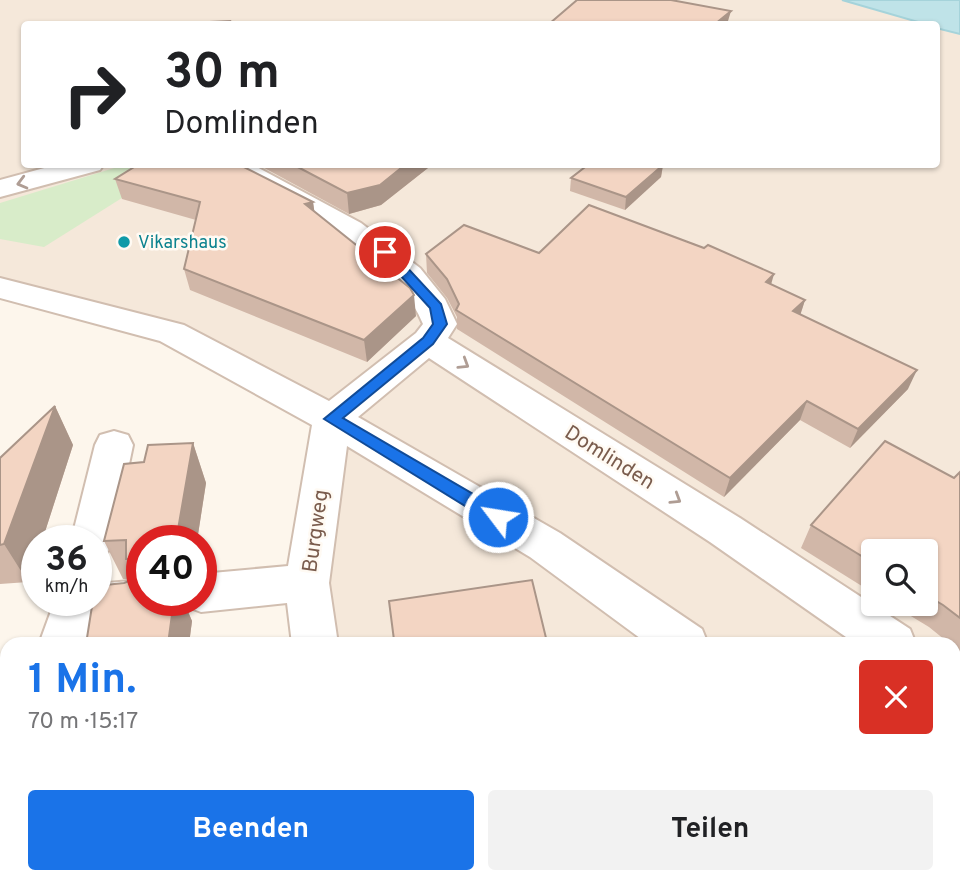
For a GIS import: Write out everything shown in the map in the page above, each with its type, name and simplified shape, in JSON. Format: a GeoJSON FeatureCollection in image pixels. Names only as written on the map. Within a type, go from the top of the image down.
{"type":"FeatureCollection","features":[{"type":"Feature","properties":{"kind":"street"},"geometry":{"type":"LineString","coordinates":[[0,189],[76,168]]}},
{"type":"Feature","properties":{"kind":"street"},"geometry":{"type":"LineString","coordinates":[[236,168],[315,207],[385,252],[437,307],[440,324],[428,341],[332,419]]}},
{"type":"Feature","properties":{"kind":"street"},"geometry":{"type":"LineString","coordinates":[[0,288],[172,333],[332,419],[545,545],[675,637]]}},
{"type":"Feature","properties":{"kind":"street","name":"Domlinden"},"geometry":{"type":"LineString","coordinates":[[428,341],[725,530],[883,637]]}},
{"type":"Feature","properties":{"kind":"street","name":"Burgweg"},"geometry":{"type":"LineString","coordinates":[[314,637],[307,583],[332,419]]}},
{"type":"Feature","properties":{"kind":"street"},"geometry":{"type":"LineString","coordinates":[[96,525],[114,445]]}},
{"type":"Feature","properties":{"kind":"street"},"geometry":{"type":"LineString","coordinates":[[217,591],[307,583]]}},
{"type":"Feature","properties":{"kind":"shaded area"},"geometry":{"type":"Polygon","coordinates":[[[0,0],[842,0],[915,21],[21,21],[21,168],[940,168],[940,29],[960,34],[960,637],[309,637],[331,419],[172,333],[0,288],[0,0]]]}},
{"type":"Feature","properties":{"kind":"green space"},"geometry":{"type":"Polygon","coordinates":[[[114,168],[168,169],[44,247],[0,239],[0,203],[114,168]]]}},
{"type":"Feature","properties":{"kind":"water"},"geometry":{"type":"Polygon","coordinates":[[[842,0],[960,0],[960,34],[940,29],[940,21],[915,21],[842,0]]]}},
{"type":"Feature","properties":{"kind":"building"},"geometry":{"type":"Polygon","coordinates":[[[577,0],[671,0],[731,11],[719,21],[552,21],[577,0]]]}},
{"type":"Feature","properties":{"kind":"building"},"geometry":{"type":"Polygon","coordinates":[[[133,168],[246,168],[313,202],[305,204],[410,288],[414,295],[364,340],[184,269],[200,202],[115,179],[133,168]]]}},
{"type":"Feature","properties":{"kind":"building"},"geometry":{"type":"Polygon","coordinates":[[[300,168],[401,168],[380,185],[347,193],[300,168]]]}},
{"type":"Feature","properties":{"kind":"building"},"geometry":{"type":"Polygon","coordinates":[[[584,168],[660,168],[626,197],[571,178],[584,168]]]}},
{"type":"Feature","properties":{"kind":"building"},"geometry":{"type":"Polygon","coordinates":[[[589,205],[704,248],[708,245],[774,274],[766,282],[805,300],[793,311],[917,370],[858,429],[807,401],[730,478],[456,310],[459,304],[447,279],[426,254],[464,225],[539,253],[589,205]]]}},
{"type":"Feature","properties":{"kind":"building"},"geometry":{"type":"Polygon","coordinates":[[[55,406],[4,544],[0,545],[0,458],[55,406]]]}},
{"type":"Feature","properties":{"kind":"building"},"geometry":{"type":"Polygon","coordinates":[[[885,441],[954,478],[960,472],[960,618],[938,602],[938,539],[861,539],[861,556],[811,525],[885,441]]]}},
{"type":"Feature","properties":{"kind":"building"},"geometry":{"type":"Polygon","coordinates":[[[193,443],[179,525],[126,525],[126,540],[112,541],[112,525],[108,525],[124,464],[144,462],[148,445],[193,443]]]}},
{"type":"Feature","properties":{"kind":"building"},"geometry":{"type":"Polygon","coordinates":[[[532,580],[546,637],[394,637],[389,601],[532,580]]]}},
{"type":"Feature","properties":{"kind":"building"},"geometry":{"type":"Polygon","coordinates":[[[126,582],[126,616],[172,616],[169,637],[87,637],[90,616],[112,616],[112,584],[126,582]]]}},
{"type":"Feature","properties":{"kind":"place","name":"Vikarshaus"},"geometry":{"type":"Point","coordinates":[124,242]}},
{"type":"Feature","properties":{"kind":"route"},"geometry":{"type":"LineString","coordinates":[[385,252],[437,307],[440,324],[428,341],[332,419],[498,517]]}}]}
